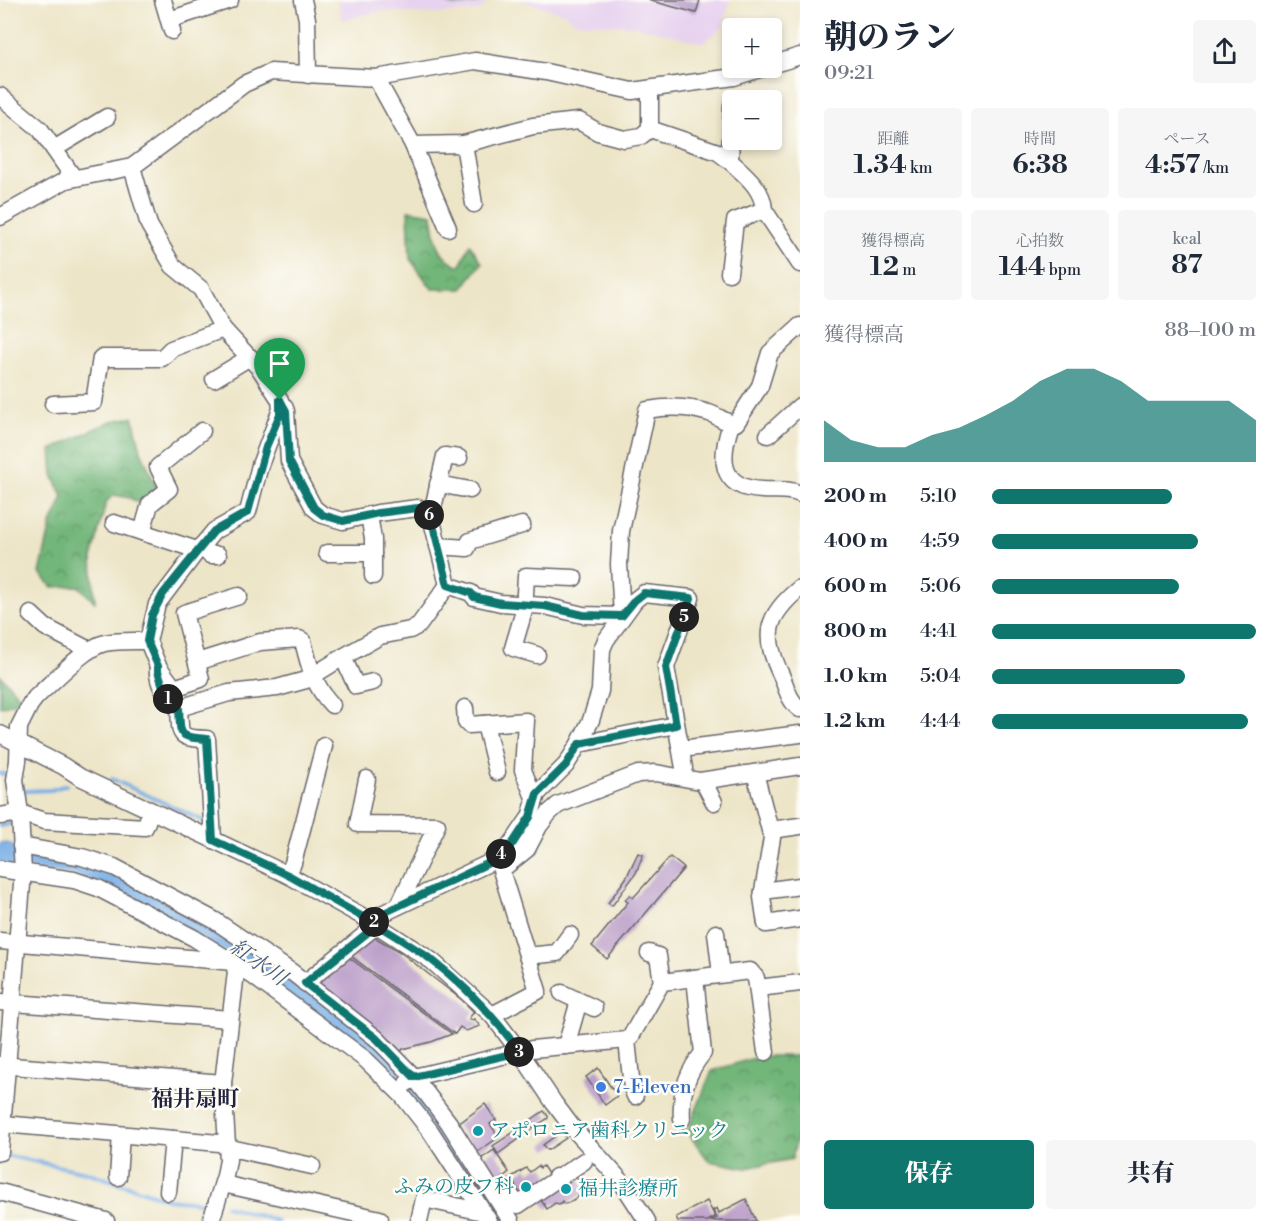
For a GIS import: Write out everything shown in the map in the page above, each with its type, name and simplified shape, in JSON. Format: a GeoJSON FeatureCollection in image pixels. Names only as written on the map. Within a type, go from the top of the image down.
{"type":"FeatureCollection","features":[{"type":"Feature","properties":{"kind":"street"},"geometry":{"type":"LineString","coordinates":[[163,0],[171,25],[230,0]]}},
{"type":"Feature","properties":{"kind":"street"},"geometry":{"type":"LineString","coordinates":[[303,0],[307,19],[308,75]]}},
{"type":"Feature","properties":{"kind":"street"},"geometry":{"type":"LineString","coordinates":[[782,62],[800,56]]}},
{"type":"Feature","properties":{"kind":"street"},"geometry":{"type":"LineString","coordinates":[[0,217],[66,180],[132,168],[243,84],[271,72],[376,78],[476,61],[546,72],[632,91],[727,78]]}},
{"type":"Feature","properties":{"kind":"street"},"geometry":{"type":"LineString","coordinates":[[376,78],[413,145],[448,228]]}},
{"type":"Feature","properties":{"kind":"street"},"geometry":{"type":"LineString","coordinates":[[650,89],[650,129]]}},
{"type":"Feature","properties":{"kind":"street"},"geometry":{"type":"LineString","coordinates":[[0,96],[40,129],[74,178]]}},
{"type":"Feature","properties":{"kind":"street"},"geometry":{"type":"LineString","coordinates":[[54,149],[107,117]]}},
{"type":"Feature","properties":{"kind":"street"},"geometry":{"type":"LineString","coordinates":[[413,145],[464,144],[533,126],[579,121],[598,132],[624,139],[641,136],[650,129]]}},
{"type":"Feature","properties":{"kind":"street"},"geometry":{"type":"LineString","coordinates":[[650,129],[718,152],[730,161],[760,193],[764,210],[800,264]]}},
{"type":"Feature","properties":{"kind":"street"},"geometry":{"type":"LineString","coordinates":[[464,144],[474,204]]}},
{"type":"Feature","properties":{"kind":"street"},"geometry":{"type":"LineString","coordinates":[[730,150],[730,161]]}},
{"type":"Feature","properties":{"kind":"street"},"geometry":{"type":"LineString","coordinates":[[132,168],[152,231],[173,266],[201,289],[223,329],[260,369],[286,411],[289,461],[314,508],[323,515],[343,521],[418,508],[423,509],[431,517]]}},
{"type":"Feature","properties":{"kind":"street"},"geometry":{"type":"LineString","coordinates":[[729,273],[735,221],[764,210]]}},
{"type":"Feature","properties":{"kind":"street"},"geometry":{"type":"LineString","coordinates":[[622,616],[619,564],[621,531],[646,410],[668,406],[704,411],[730,424],[736,423],[760,386],[770,353],[800,326]]}},
{"type":"Feature","properties":{"kind":"street"},"geometry":{"type":"LineString","coordinates":[[53,404],[94,402],[101,358],[162,358],[171,349],[223,329]]}},
{"type":"Feature","properties":{"kind":"street"},"geometry":{"type":"LineString","coordinates":[[214,379],[250,357]]}},
{"type":"Feature","properties":{"kind":"street"},"geometry":{"type":"LineString","coordinates":[[239,597],[184,613],[201,679],[174,688],[158,666],[147,641],[156,604],[214,531],[248,512],[263,456],[280,414],[280,400]]}},
{"type":"Feature","properties":{"kind":"street"},"geometry":{"type":"LineString","coordinates":[[768,435],[800,406]]}},
{"type":"Feature","properties":{"kind":"street"},"geometry":{"type":"LineString","coordinates":[[730,424],[723,452],[725,468],[734,481],[755,489],[788,490],[800,494]]}},
{"type":"Feature","properties":{"kind":"street"},"geometry":{"type":"LineString","coordinates":[[142,532],[150,504],[169,489],[158,466],[202,431]]}},
{"type":"Feature","properties":{"kind":"street"},"geometry":{"type":"LineString","coordinates":[[448,585],[431,517],[445,456],[459,458]]}},
{"type":"Feature","properties":{"kind":"street"},"geometry":{"type":"LineString","coordinates":[[438,484],[470,490]]}},
{"type":"Feature","properties":{"kind":"street"},"geometry":{"type":"LineString","coordinates":[[369,515],[373,539],[374,576]]}},
{"type":"Feature","properties":{"kind":"street"},"geometry":{"type":"LineString","coordinates":[[114,523],[198,549],[210,555],[218,555]]}},
{"type":"Feature","properties":{"kind":"street"},"geometry":{"type":"LineString","coordinates":[[438,546],[466,548],[470,541],[494,527],[522,525]]}},
{"type":"Feature","properties":{"kind":"street"},"geometry":{"type":"LineString","coordinates":[[327,553],[373,553]]}},
{"type":"Feature","properties":{"kind":"street"},"geometry":{"type":"LineString","coordinates":[[537,655],[507,646],[525,604],[526,576],[574,578]]}},
{"type":"Feature","properties":{"kind":"street"},"geometry":{"type":"LineString","coordinates":[[448,585],[480,598],[501,603],[545,606],[583,615],[622,616]]}},
{"type":"Feature","properties":{"kind":"street"},"geometry":{"type":"LineString","coordinates":[[179,708],[229,693],[277,688],[306,680],[380,636],[410,630],[419,625],[448,585]]}},
{"type":"Feature","properties":{"kind":"street"},"geometry":{"type":"LineString","coordinates":[[800,588],[782,602],[768,633],[768,640],[791,700],[800,710]]}},
{"type":"Feature","properties":{"kind":"street"},"geometry":{"type":"LineString","coordinates":[[305,983],[373,922],[399,905],[491,862],[513,843],[530,817],[537,794],[566,765],[579,744],[591,720],[600,690],[602,648],[622,616],[644,593],[691,598],[666,667],[684,768]]}},
{"type":"Feature","properties":{"kind":"street"},"geometry":{"type":"LineString","coordinates":[[31,614],[45,627],[89,650]]}},
{"type":"Feature","properties":{"kind":"street"},"geometry":{"type":"LineString","coordinates":[[197,662],[260,642],[299,639],[303,641],[311,676],[332,705]]}},
{"type":"Feature","properties":{"kind":"street"},"geometry":{"type":"LineString","coordinates":[[0,1146],[3,1125],[6,1002],[17,943],[22,870],[20,813],[15,780],[19,727],[30,705],[89,650],[103,643],[115,641],[147,641]]}},
{"type":"Feature","properties":{"kind":"street"},"geometry":{"type":"LineString","coordinates":[[343,657],[356,686],[373,682]]}},
{"type":"Feature","properties":{"kind":"street"},"geometry":{"type":"LineString","coordinates":[[158,666],[166,696],[179,708]]}},
{"type":"Feature","properties":{"kind":"street"},"geometry":{"type":"LineString","coordinates":[[179,708],[181,733],[188,738],[207,739],[213,840]]}},
{"type":"Feature","properties":{"kind":"street"},"geometry":{"type":"LineString","coordinates":[[465,708],[466,722],[469,725],[526,721],[523,770],[535,800]]}},
{"type":"Feature","properties":{"kind":"street"},"geometry":{"type":"LineString","coordinates":[[485,724],[497,772]]}},
{"type":"Feature","properties":{"kind":"street"},"geometry":{"type":"LineString","coordinates":[[579,744],[676,725]]}},
{"type":"Feature","properties":{"kind":"street"},"geometry":{"type":"LineString","coordinates":[[0,734],[80,777],[288,875],[373,922],[432,960],[492,1016],[520,1052],[560,1111],[624,1186],[647,1221]]}},
{"type":"Feature","properties":{"kind":"street"},"geometry":{"type":"LineString","coordinates":[[681,749],[800,734]]}},
{"type":"Feature","properties":{"kind":"street"},"geometry":{"type":"LineString","coordinates":[[288,875],[324,746]]}},
{"type":"Feature","properties":{"kind":"street"},"geometry":{"type":"LineString","coordinates":[[492,1016],[538,991],[501,870],[527,849],[549,813],[558,805],[638,774],[656,773],[703,781],[800,766]]}},
{"type":"Feature","properties":{"kind":"street"},"geometry":{"type":"LineString","coordinates":[[755,773],[772,837],[763,891],[766,924],[800,919]]}},
{"type":"Feature","properties":{"kind":"street"},"geometry":{"type":"LineString","coordinates":[[367,779],[358,824],[437,825],[399,905]]}},
{"type":"Feature","properties":{"kind":"street"},"geometry":{"type":"LineString","coordinates":[[703,781],[714,802]]}},
{"type":"Feature","properties":{"kind":"street"},"geometry":{"type":"LineString","coordinates":[[0,816],[20,813],[44,821],[144,827],[151,811]]}},
{"type":"Feature","properties":{"kind":"street"},"geometry":{"type":"LineString","coordinates":[[771,830],[800,826]]}},
{"type":"Feature","properties":{"kind":"street"},"geometry":{"type":"LineString","coordinates":[[21,846],[82,856],[114,867],[214,920],[256,947],[376,1038],[431,1132],[486,1217]]}},
{"type":"Feature","properties":{"kind":"street"},"geometry":{"type":"LineString","coordinates":[[0,869],[22,870],[74,880],[98,888],[194,938],[233,962],[366,1060],[405,1084],[449,1123],[511,1221]]}},
{"type":"Feature","properties":{"kind":"street"},"geometry":{"type":"LineString","coordinates":[[763,891],[800,886]]}},
{"type":"Feature","properties":{"kind":"street"},"geometry":{"type":"LineString","coordinates":[[716,933],[721,974]]}},
{"type":"Feature","properties":{"kind":"street"},"geometry":{"type":"LineString","coordinates":[[527,956],[557,952],[570,935]]}},
{"type":"Feature","properties":{"kind":"street"},"geometry":{"type":"LineString","coordinates":[[0,941],[233,962]]}},
{"type":"Feature","properties":{"kind":"street"},"geometry":{"type":"LineString","coordinates":[[405,1084],[520,1052],[627,1040],[662,982],[658,956],[649,953]]}},
{"type":"Feature","properties":{"kind":"street"},"geometry":{"type":"LineString","coordinates":[[211,1221],[227,1168],[224,1083],[236,972],[233,962]]}},
{"type":"Feature","properties":{"kind":"street"},"geometry":{"type":"LineString","coordinates":[[662,982],[750,971],[756,978],[758,988],[766,1052]]}},
{"type":"Feature","properties":{"kind":"street"},"geometry":{"type":"LineString","coordinates":[[682,1119],[683,1091],[692,1067],[704,1053],[695,978]]}},
{"type":"Feature","properties":{"kind":"street"},"geometry":{"type":"LineString","coordinates":[[758,988],[800,984]]}},
{"type":"Feature","properties":{"kind":"street"},"geometry":{"type":"LineString","coordinates":[[562,993],[587,1004],[566,1046]]}},
{"type":"Feature","properties":{"kind":"street"},"geometry":{"type":"LineString","coordinates":[[6,1002],[230,1020]]}},
{"type":"Feature","properties":{"kind":"street"},"geometry":{"type":"LineString","coordinates":[[627,1040],[632,1088],[635,1096]]}},
{"type":"Feature","properties":{"kind":"street"},"geometry":{"type":"LineString","coordinates":[[3,1065],[224,1083]]}},
{"type":"Feature","properties":{"kind":"street"},"geometry":{"type":"LineString","coordinates":[[3,1125],[219,1143],[312,1166]]}},
{"type":"Feature","properties":{"kind":"street"},"geometry":{"type":"LineString","coordinates":[[118,1177],[121,1135]]}},
{"type":"Feature","properties":{"kind":"street"},"geometry":{"type":"LineString","coordinates":[[168,1192],[173,1139]]}},
{"type":"Feature","properties":{"kind":"street"},"geometry":{"type":"LineString","coordinates":[[505,1188],[518,1205],[584,1161]]}},
{"type":"Feature","properties":{"kind":"street"},"geometry":{"type":"LineString","coordinates":[[222,1184],[345,1216],[380,1220]]}},
{"type":"Feature","properties":{"kind":"street"},"geometry":{"type":"LineString","coordinates":[[0,1192],[106,1221]]}},
{"type":"Feature","properties":{"kind":"street"},"geometry":{"type":"LineString","coordinates":[[419,1221],[419,1197],[486,1217]]}},
{"type":"Feature","properties":{"kind":"shaded area"},"geometry":{"type":"Polygon","coordinates":[[[338,0],[490,0],[479,11],[436,14],[382,11],[342,20],[338,0]]]}},
{"type":"Feature","properties":{"kind":"shaded area"},"geometry":{"type":"Polygon","coordinates":[[[519,0],[730,0],[725,18],[722,18],[722,28],[703,43],[635,26],[576,22],[563,13],[519,0]]]}},
{"type":"Feature","properties":{"kind":"green space"},"geometry":{"type":"Polygon","coordinates":[[[438,0],[479,0],[478,3],[454,6],[438,0]]]}},
{"type":"Feature","properties":{"kind":"green space"},"geometry":{"type":"Polygon","coordinates":[[[408,210],[432,214],[438,245],[441,252],[452,262],[460,266],[470,244],[482,263],[462,289],[432,289],[410,259],[408,210]]]}},
{"type":"Feature","properties":{"kind":"green space"},"geometry":{"type":"Polygon","coordinates":[[[133,417],[141,451],[157,488],[143,505],[130,498],[114,495],[106,502],[92,559],[95,602],[78,586],[52,587],[40,573],[51,524],[63,497],[53,475],[51,450],[111,421],[133,417]]]}},
{"type":"Feature","properties":{"kind":"green space"},"geometry":{"type":"Polygon","coordinates":[[[0,675],[23,700],[0,707],[0,675]]]}},
{"type":"Feature","properties":{"kind":"green space"},"geometry":{"type":"Polygon","coordinates":[[[760,1056],[800,1056],[800,1126],[792,1159],[746,1168],[709,1161],[687,1132],[712,1071],[760,1056]]]}},
{"type":"Feature","properties":{"kind":"water"},"geometry":{"type":"Polygon","coordinates":[[[0,843],[11,844],[13,860],[9,864],[0,863],[0,843]]]}},
{"type":"Feature","properties":{"kind":"building"},"geometry":{"type":"Polygon","coordinates":[[[648,0],[700,0],[696,13],[648,0]]]}},
{"type":"Feature","properties":{"kind":"building"},"geometry":{"type":"Polygon","coordinates":[[[638,853],[643,855],[636,873],[612,906],[608,903],[626,878],[638,853]]]}},
{"type":"Feature","properties":{"kind":"building"},"geometry":{"type":"Polygon","coordinates":[[[670,857],[684,868],[607,959],[592,946],[628,902],[625,900],[630,895],[633,898],[670,857]]]}},
{"type":"Feature","properties":{"kind":"building"},"geometry":{"type":"Polygon","coordinates":[[[371,935],[400,952],[462,1000],[474,1012],[469,1018],[474,1019],[480,1026],[466,1031],[460,1027],[455,1034],[348,954],[371,935]]]}},
{"type":"Feature","properties":{"kind":"building"},"geometry":{"type":"Polygon","coordinates":[[[347,956],[452,1034],[403,1049],[399,1054],[391,1045],[393,1042],[312,984],[347,956]]]}},
{"type":"Feature","properties":{"kind":"building","name":"7-Eleven"},"geometry":{"type":"Polygon","coordinates":[[[598,1068],[617,1096],[605,1105],[586,1077],[598,1068]]]}},
{"type":"Feature","properties":{"kind":"building","name":"アポロニア歯科クリニック"},"geometry":{"type":"Polygon","coordinates":[[[485,1104],[496,1120],[490,1124],[499,1137],[476,1153],[457,1125],[485,1104]]]}},
{"type":"Feature","properties":{"kind":"building"},"geometry":{"type":"Polygon","coordinates":[[[544,1111],[548,1118],[530,1130],[525,1124],[544,1111]]]}},
{"type":"Feature","properties":{"kind":"building"},"geometry":{"type":"Polygon","coordinates":[[[562,1131],[566,1138],[548,1150],[545,1148],[543,1145],[562,1131]]]}},
{"type":"Feature","properties":{"kind":"building"},"geometry":{"type":"Polygon","coordinates":[[[514,1132],[519,1139],[498,1154],[493,1146],[514,1132]]]}},
{"type":"Feature","properties":{"kind":"building"},"geometry":{"type":"Polygon","coordinates":[[[494,1150],[509,1172],[494,1185],[478,1161],[494,1150]]]}},
{"type":"Feature","properties":{"kind":"building","name":"ふみの皮フ科"},"geometry":{"type":"Polygon","coordinates":[[[538,1166],[540,1168],[543,1166],[550,1177],[522,1196],[510,1178],[526,1168],[530,1172],[538,1166]]]}},
{"type":"Feature","properties":{"kind":"building","name":"福井診療所"},"geometry":{"type":"Polygon","coordinates":[[[573,1173],[579,1181],[581,1180],[586,1192],[568,1203],[564,1204],[562,1201],[560,1204],[555,1203],[547,1209],[538,1196],[573,1173]]]}},
{"type":"Feature","properties":{"kind":"building"},"geometry":{"type":"Polygon","coordinates":[[[746,1199],[756,1221],[710,1221],[717,1218],[713,1210],[717,1208],[719,1213],[746,1199]]]}},
{"type":"Feature","properties":{"kind":"building"},"geometry":{"type":"Polygon","coordinates":[[[707,1201],[715,1217],[708,1221],[678,1221],[676,1217],[707,1201]]]}},
{"type":"Feature","properties":{"kind":"waterway"},"geometry":{"type":"LineString","coordinates":[[0,774],[5,774]]}},
{"type":"Feature","properties":{"kind":"waterway"},"geometry":{"type":"LineString","coordinates":[[112,779],[206,822]]}},
{"type":"Feature","properties":{"kind":"waterway"},"geometry":{"type":"LineString","coordinates":[[25,791],[51,790],[66,785]]}},
{"type":"Feature","properties":{"kind":"waterway"},"geometry":{"type":"LineString","coordinates":[[0,826],[12,823]]}},
{"type":"Feature","properties":{"kind":"waterway","name":"紅水川"},"geometry":{"type":"LineString","coordinates":[[0,854],[79,865],[112,879],[208,929],[259,961],[362,1040],[396,1073],[445,1135],[499,1221]]}},
{"type":"Feature","properties":{"kind":"waterway"},"geometry":{"type":"LineString","coordinates":[[4,1155],[86,1172],[168,1199],[210,1203]]}},
{"type":"Feature","properties":{"kind":"waterway"},"geometry":{"type":"LineString","coordinates":[[226,1206],[277,1221]]}},
{"type":"Feature","properties":{"kind":"place","name":"7-Eleven"},"geometry":{"type":"Point","coordinates":[601,1087]}},
{"type":"Feature","properties":{"kind":"place","name":"アポロニア歯科クリニック"},"geometry":{"type":"Point","coordinates":[478,1131]}},
{"type":"Feature","properties":{"kind":"place","name":"ふみの皮フ科"},"geometry":{"type":"Point","coordinates":[526,1187]}},
{"type":"Feature","properties":{"kind":"place","name":"福井診療所"},"geometry":{"type":"Point","coordinates":[566,1189]}},
{"type":"Feature","properties":{"kind":"district","name":"福井扇町"},"geometry":{"type":"Point","coordinates":[195,1099]}},
{"type":"Feature","properties":{"kind":"route"},"geometry":{"type":"LineString","coordinates":[[280,400],[286,411],[289,461],[314,508],[323,515],[343,521],[378,513],[423,509],[431,517],[448,585],[471,593],[474,597],[487,600],[545,606],[583,615],[622,616],[640,594],[644,593],[691,598],[666,667],[676,725],[579,744],[566,765],[537,794],[524,828],[503,852],[491,862],[369,920],[386,930],[432,960],[492,1016],[520,1052],[414,1077],[376,1038],[305,983],[377,925],[288,875],[213,840],[207,739],[188,738],[181,733],[179,708],[166,696],[158,666],[147,641],[152,615],[163,594],[214,531],[248,512],[251,507],[260,465],[280,414],[280,400]]}}]}
